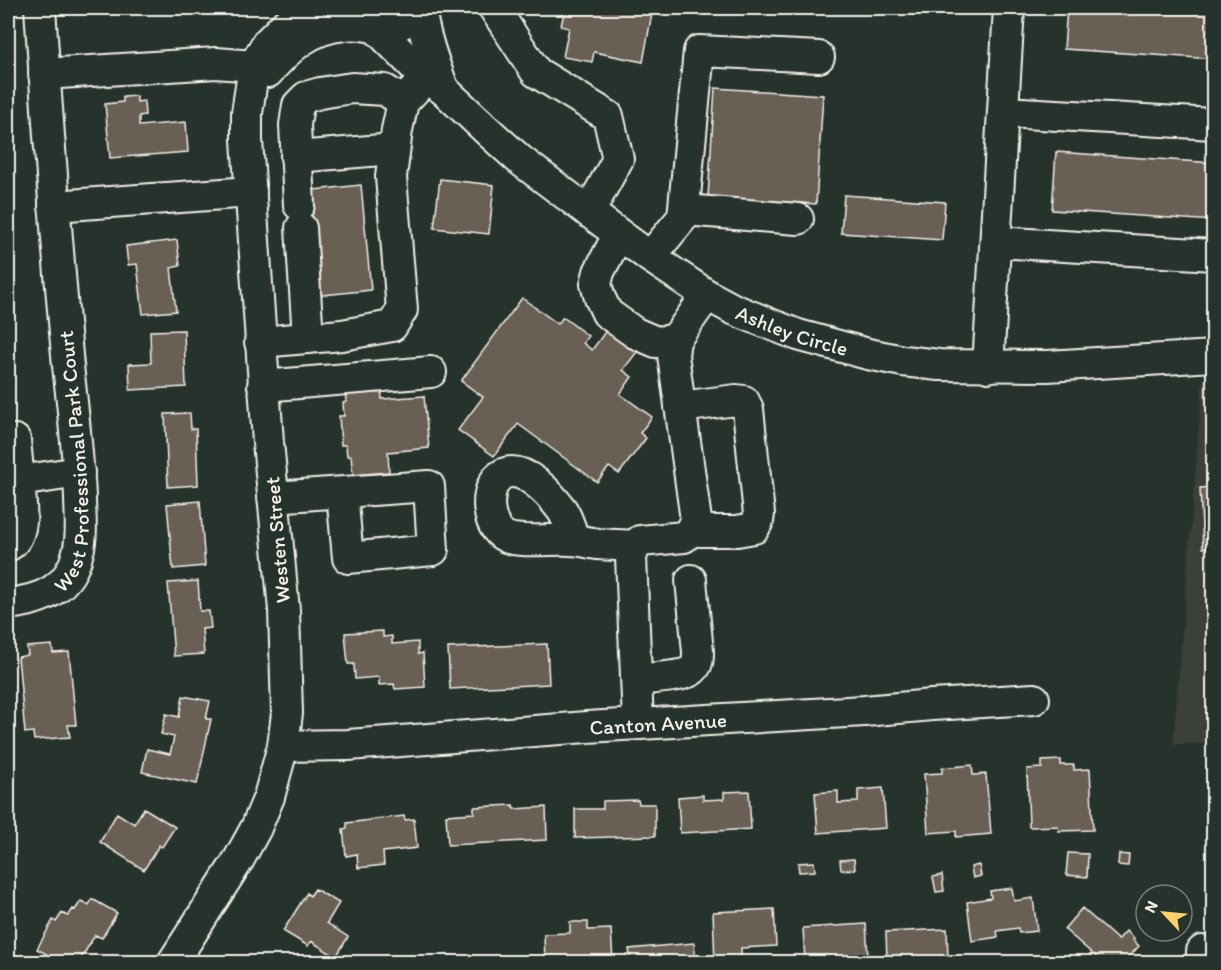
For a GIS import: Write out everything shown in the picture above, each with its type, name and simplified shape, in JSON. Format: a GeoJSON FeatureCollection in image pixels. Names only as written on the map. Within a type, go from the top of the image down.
{"type":"FeatureCollection","features":[{"type":"Feature","properties":{"kind":"street","name":"West Professional Park Court"},"geometry":{"type":"LineString","coordinates":[[8,604],[40,597],[49,593],[65,579],[71,571],[78,552],[81,528],[79,472],[54,206],[39,8]]}},
{"type":"Feature","properties":{"kind":"street"},"geometry":{"type":"LineString","coordinates":[[44,74],[216,63],[253,78],[301,39],[323,29],[364,20],[389,28],[401,25],[419,8]]}},
{"type":"Feature","properties":{"kind":"street","name":"Ashley Circle"},"geometry":{"type":"LineString","coordinates":[[419,8],[435,84]]}},
{"type":"Feature","properties":{"kind":"street"},"geometry":{"type":"LineString","coordinates":[[494,8],[536,72],[608,116],[618,159],[589,212]]}},
{"type":"Feature","properties":{"kind":"street"},"geometry":{"type":"LineString","coordinates":[[988,367],[1009,8]]}},
{"type":"Feature","properties":{"kind":"street","name":"Westen Street"},"geometry":{"type":"LineString","coordinates":[[173,963],[256,828],[269,797],[283,746],[287,713],[284,610],[263,386],[247,131],[253,78],[267,43],[289,13]]}},
{"type":"Feature","properties":{"kind":"street","name":"Ashley Circle"},"geometry":{"type":"LineString","coordinates":[[364,20],[520,160],[618,235],[707,295],[765,322],[798,335],[867,354],[939,365],[1047,366],[1214,356]]}},
{"type":"Feature","properties":{"kind":"street"},"geometry":{"type":"LineString","coordinates":[[650,257],[683,217],[699,51],[819,57]]}},
{"type":"Feature","properties":{"kind":"street"},"geometry":{"type":"LineString","coordinates":[[402,102],[435,84]]}},
{"type":"Feature","properties":{"kind":"street"},"geometry":{"type":"LineString","coordinates":[[308,338],[296,157],[295,125],[298,105],[306,97],[352,88],[385,90],[402,102]]}},
{"type":"Feature","properties":{"kind":"street"},"geometry":{"type":"LineString","coordinates":[[260,342],[342,335],[392,326],[402,310],[391,177],[402,102]]}},
{"type":"Feature","properties":{"kind":"street"},"geometry":{"type":"LineString","coordinates":[[1003,112],[1214,124]]}},
{"type":"Feature","properties":{"kind":"street"},"geometry":{"type":"LineString","coordinates":[[296,157],[394,149]]}},
{"type":"Feature","properties":{"kind":"street"},"geometry":{"type":"LineString","coordinates":[[54,206],[250,192]]}},
{"type":"Feature","properties":{"kind":"street"},"geometry":{"type":"LineString","coordinates":[[684,210],[798,219]]}},
{"type":"Feature","properties":{"kind":"street"},"geometry":{"type":"LineString","coordinates":[[618,235],[598,272],[596,284],[607,313],[635,333],[656,342],[675,340]]}},
{"type":"Feature","properties":{"kind":"street"},"geometry":{"type":"LineString","coordinates":[[996,242],[1214,255]]}},
{"type":"Feature","properties":{"kind":"street"},"geometry":{"type":"LineString","coordinates":[[638,724],[631,557],[635,546],[640,541],[684,537],[696,520],[673,355],[675,340],[707,295]]}},
{"type":"Feature","properties":{"kind":"street"},"geometry":{"type":"LineString","coordinates":[[263,386],[431,372]]}},
{"type":"Feature","properties":{"kind":"street"},"geometry":{"type":"LineString","coordinates":[[680,407],[744,401],[748,409],[759,514],[754,528],[737,531],[690,531]]}},
{"type":"Feature","properties":{"kind":"street"},"geometry":{"type":"LineString","coordinates":[[8,546],[18,536],[20,527],[15,440]]}},
{"type":"Feature","properties":{"kind":"street"},"geometry":{"type":"LineString","coordinates":[[19,481],[79,472]]}},
{"type":"Feature","properties":{"kind":"street"},"geometry":{"type":"LineString","coordinates":[[273,497],[342,493]]}},
{"type":"Feature","properties":{"kind":"street"},"geometry":{"type":"LineString","coordinates":[[574,540],[635,546]]}},
{"type":"Feature","properties":{"kind":"street"},"geometry":{"type":"LineString","coordinates":[[637,680],[691,671],[697,663],[691,580]]}},
{"type":"Feature","properties":{"kind":"street","name":"Canton Avenue"},"geometry":{"type":"LineString","coordinates":[[283,746],[348,745],[1034,699]]}},
{"type":"Feature","properties":{"kind":"shaded area"},"geometry":{"type":"Polygon","coordinates":[[[1203,379],[1213,379],[1213,744],[1173,744],[1203,379]]]}},
{"type":"Feature","properties":{"kind":"building"},"geometry":{"type":"Polygon","coordinates":[[[565,8],[653,8],[643,62],[594,52],[592,62],[563,57],[569,28],[561,26],[565,8]]]}},
{"type":"Feature","properties":{"kind":"building"},"geometry":{"type":"Polygon","coordinates":[[[1067,8],[1214,8],[1214,59],[1064,49],[1067,8]]]}},
{"type":"Feature","properties":{"kind":"building"},"geometry":{"type":"Polygon","coordinates":[[[715,88],[823,95],[816,204],[708,197],[715,88]]]}},
{"type":"Feature","properties":{"kind":"building"},"geometry":{"type":"Polygon","coordinates":[[[137,96],[137,102],[144,101],[145,115],[139,116],[139,126],[186,122],[188,152],[110,158],[105,104],[123,102],[123,97],[137,96]]]}},
{"type":"Feature","properties":{"kind":"building"},"geometry":{"type":"Polygon","coordinates":[[[1056,152],[1214,163],[1214,221],[1052,210],[1056,152]]]}},
{"type":"Feature","properties":{"kind":"building"},"geometry":{"type":"Polygon","coordinates":[[[440,179],[494,185],[489,234],[434,228],[440,179]]]}},
{"type":"Feature","properties":{"kind":"building"},"geometry":{"type":"Polygon","coordinates":[[[361,185],[371,290],[314,296],[304,191],[361,185]]]}},
{"type":"Feature","properties":{"kind":"building"},"geometry":{"type":"Polygon","coordinates":[[[844,195],[945,202],[942,240],[841,233],[844,195]]]}},
{"type":"Feature","properties":{"kind":"building"},"geometry":{"type":"Polygon","coordinates":[[[177,240],[180,266],[171,268],[176,311],[143,314],[137,264],[128,265],[126,246],[177,240]]]}},
{"type":"Feature","properties":{"kind":"building"},"geometry":{"type":"Polygon","coordinates":[[[522,298],[558,324],[563,317],[588,336],[583,343],[592,350],[610,325],[640,348],[623,370],[632,377],[620,394],[652,417],[640,433],[646,438],[619,474],[609,467],[597,482],[518,424],[494,456],[458,430],[483,397],[461,381],[522,298]]]}},
{"type":"Feature","properties":{"kind":"building"},"geometry":{"type":"Polygon","coordinates":[[[184,330],[186,387],[130,390],[129,364],[151,363],[150,331],[184,330]]]}},
{"type":"Feature","properties":{"kind":"building"},"geometry":{"type":"Polygon","coordinates":[[[381,383],[382,399],[424,396],[429,448],[388,452],[389,472],[353,475],[351,456],[347,456],[346,445],[341,445],[339,416],[344,416],[345,386],[381,383]]]}},
{"type":"Feature","properties":{"kind":"building"},"geometry":{"type":"Polygon","coordinates":[[[190,413],[191,429],[196,429],[198,485],[168,487],[165,414],[190,413]]]}},
{"type":"Feature","properties":{"kind":"building"},"geometry":{"type":"Polygon","coordinates":[[[1214,487],[1214,547],[1203,548],[1200,488],[1214,487]]]}},
{"type":"Feature","properties":{"kind":"building"},"geometry":{"type":"Polygon","coordinates":[[[200,501],[205,566],[173,569],[167,504],[200,501]]]}},
{"type":"Feature","properties":{"kind":"building"},"geometry":{"type":"Polygon","coordinates":[[[198,581],[200,611],[209,611],[211,628],[202,629],[204,654],[174,656],[168,583],[198,581]]]}},
{"type":"Feature","properties":{"kind":"building"},"geometry":{"type":"Polygon","coordinates":[[[383,631],[383,637],[392,636],[392,644],[418,642],[418,654],[423,653],[425,687],[395,689],[394,684],[379,685],[379,677],[355,679],[354,664],[348,664],[345,633],[383,631]]]}},
{"type":"Feature","properties":{"kind":"building"},"geometry":{"type":"Polygon","coordinates":[[[547,644],[549,684],[450,689],[448,648],[547,644]]]}},
{"type":"Feature","properties":{"kind":"building"},"geometry":{"type":"Polygon","coordinates":[[[52,645],[53,653],[69,652],[76,725],[68,725],[70,737],[34,740],[33,732],[25,733],[18,657],[28,655],[27,647],[52,645]]]}},
{"type":"Feature","properties":{"kind":"building"},"geometry":{"type":"Polygon","coordinates":[[[183,696],[210,701],[206,719],[211,719],[197,784],[142,772],[147,749],[170,754],[174,737],[161,734],[166,714],[179,717],[183,696]]]}},
{"type":"Feature","properties":{"kind":"building"},"geometry":{"type":"Polygon","coordinates":[[[1061,760],[1061,765],[1074,765],[1074,770],[1090,769],[1093,830],[1059,831],[1058,826],[1029,827],[1027,769],[1042,768],[1042,761],[1061,760]]]}},
{"type":"Feature","properties":{"kind":"building"},"geometry":{"type":"Polygon","coordinates":[[[972,765],[973,775],[986,774],[991,834],[956,837],[956,831],[928,833],[924,774],[942,773],[942,768],[972,765]]]}},
{"type":"Feature","properties":{"kind":"building"},"geometry":{"type":"Polygon","coordinates":[[[883,788],[886,828],[818,833],[815,793],[838,791],[838,803],[858,802],[858,790],[883,788]]]}},
{"type":"Feature","properties":{"kind":"building"},"geometry":{"type":"Polygon","coordinates":[[[749,791],[751,829],[680,833],[678,797],[703,795],[703,800],[724,799],[724,792],[749,791]]]}},
{"type":"Feature","properties":{"kind":"building"},"geometry":{"type":"Polygon","coordinates":[[[638,800],[639,804],[655,804],[655,836],[575,838],[575,809],[603,809],[603,801],[638,800]]]}},
{"type":"Feature","properties":{"kind":"building"},"geometry":{"type":"Polygon","coordinates":[[[513,805],[514,809],[546,807],[547,840],[448,845],[446,815],[474,813],[474,807],[513,805]]]}},
{"type":"Feature","properties":{"kind":"building"},"geometry":{"type":"Polygon","coordinates":[[[144,808],[175,827],[162,847],[159,845],[144,870],[100,842],[117,813],[134,824],[144,808]]]}},
{"type":"Feature","properties":{"kind":"building"},"geometry":{"type":"Polygon","coordinates":[[[404,816],[405,820],[414,819],[417,848],[383,852],[384,865],[358,868],[357,854],[346,856],[343,829],[347,828],[347,823],[404,816]]]}},
{"type":"Feature","properties":{"kind":"building"},"geometry":{"type":"Polygon","coordinates":[[[1068,853],[1088,854],[1087,877],[1066,875],[1068,853]]]}},
{"type":"Feature","properties":{"kind":"building"},"geometry":{"type":"Polygon","coordinates":[[[1119,854],[1129,855],[1128,866],[1118,865],[1119,854]]]}},
{"type":"Feature","properties":{"kind":"building"},"geometry":{"type":"Polygon","coordinates":[[[854,859],[855,869],[841,870],[840,860],[854,859]]]}},
{"type":"Feature","properties":{"kind":"building"},"geometry":{"type":"Polygon","coordinates":[[[814,862],[815,871],[799,872],[798,863],[814,862]]]}},
{"type":"Feature","properties":{"kind":"building"},"geometry":{"type":"Polygon","coordinates":[[[979,865],[981,876],[973,878],[971,867],[979,865]]]}},
{"type":"Feature","properties":{"kind":"building"},"geometry":{"type":"Polygon","coordinates":[[[942,875],[944,891],[936,892],[933,877],[942,875]]]}},
{"type":"Feature","properties":{"kind":"building"},"geometry":{"type":"Polygon","coordinates":[[[1012,888],[1014,901],[1033,898],[1037,931],[1019,933],[1018,928],[997,931],[998,937],[972,941],[967,902],[991,898],[990,891],[1012,888]]]}},
{"type":"Feature","properties":{"kind":"building"},"geometry":{"type":"Polygon","coordinates":[[[315,889],[339,903],[327,923],[348,937],[336,957],[311,941],[308,946],[283,931],[307,893],[310,896],[315,889]]]}},
{"type":"Feature","properties":{"kind":"building"},"geometry":{"type":"Polygon","coordinates":[[[92,899],[117,913],[102,938],[95,935],[79,962],[61,962],[37,949],[53,920],[56,922],[62,913],[68,916],[81,901],[89,905],[92,899]]]}},
{"type":"Feature","properties":{"kind":"building"},"geometry":{"type":"Polygon","coordinates":[[[1082,908],[1118,940],[1126,931],[1134,938],[1134,943],[1139,946],[1124,962],[1102,962],[1064,929],[1082,908]]]}},
{"type":"Feature","properties":{"kind":"building"},"geometry":{"type":"Polygon","coordinates":[[[774,909],[776,946],[741,948],[741,962],[715,962],[713,912],[774,909]]]}},
{"type":"Feature","properties":{"kind":"building"},"geometry":{"type":"Polygon","coordinates":[[[570,922],[588,922],[588,930],[611,929],[613,962],[545,962],[544,934],[570,933],[570,922]]]}},
{"type":"Feature","properties":{"kind":"building"},"geometry":{"type":"Polygon","coordinates":[[[866,924],[868,958],[846,959],[846,962],[805,962],[803,928],[866,924]]]}},
{"type":"Feature","properties":{"kind":"building"},"geometry":{"type":"Polygon","coordinates":[[[947,929],[948,959],[887,961],[886,932],[947,929]]]}},
{"type":"Feature","properties":{"kind":"building"},"geometry":{"type":"Polygon","coordinates":[[[694,943],[696,962],[631,962],[629,949],[694,943]]]}}]}
